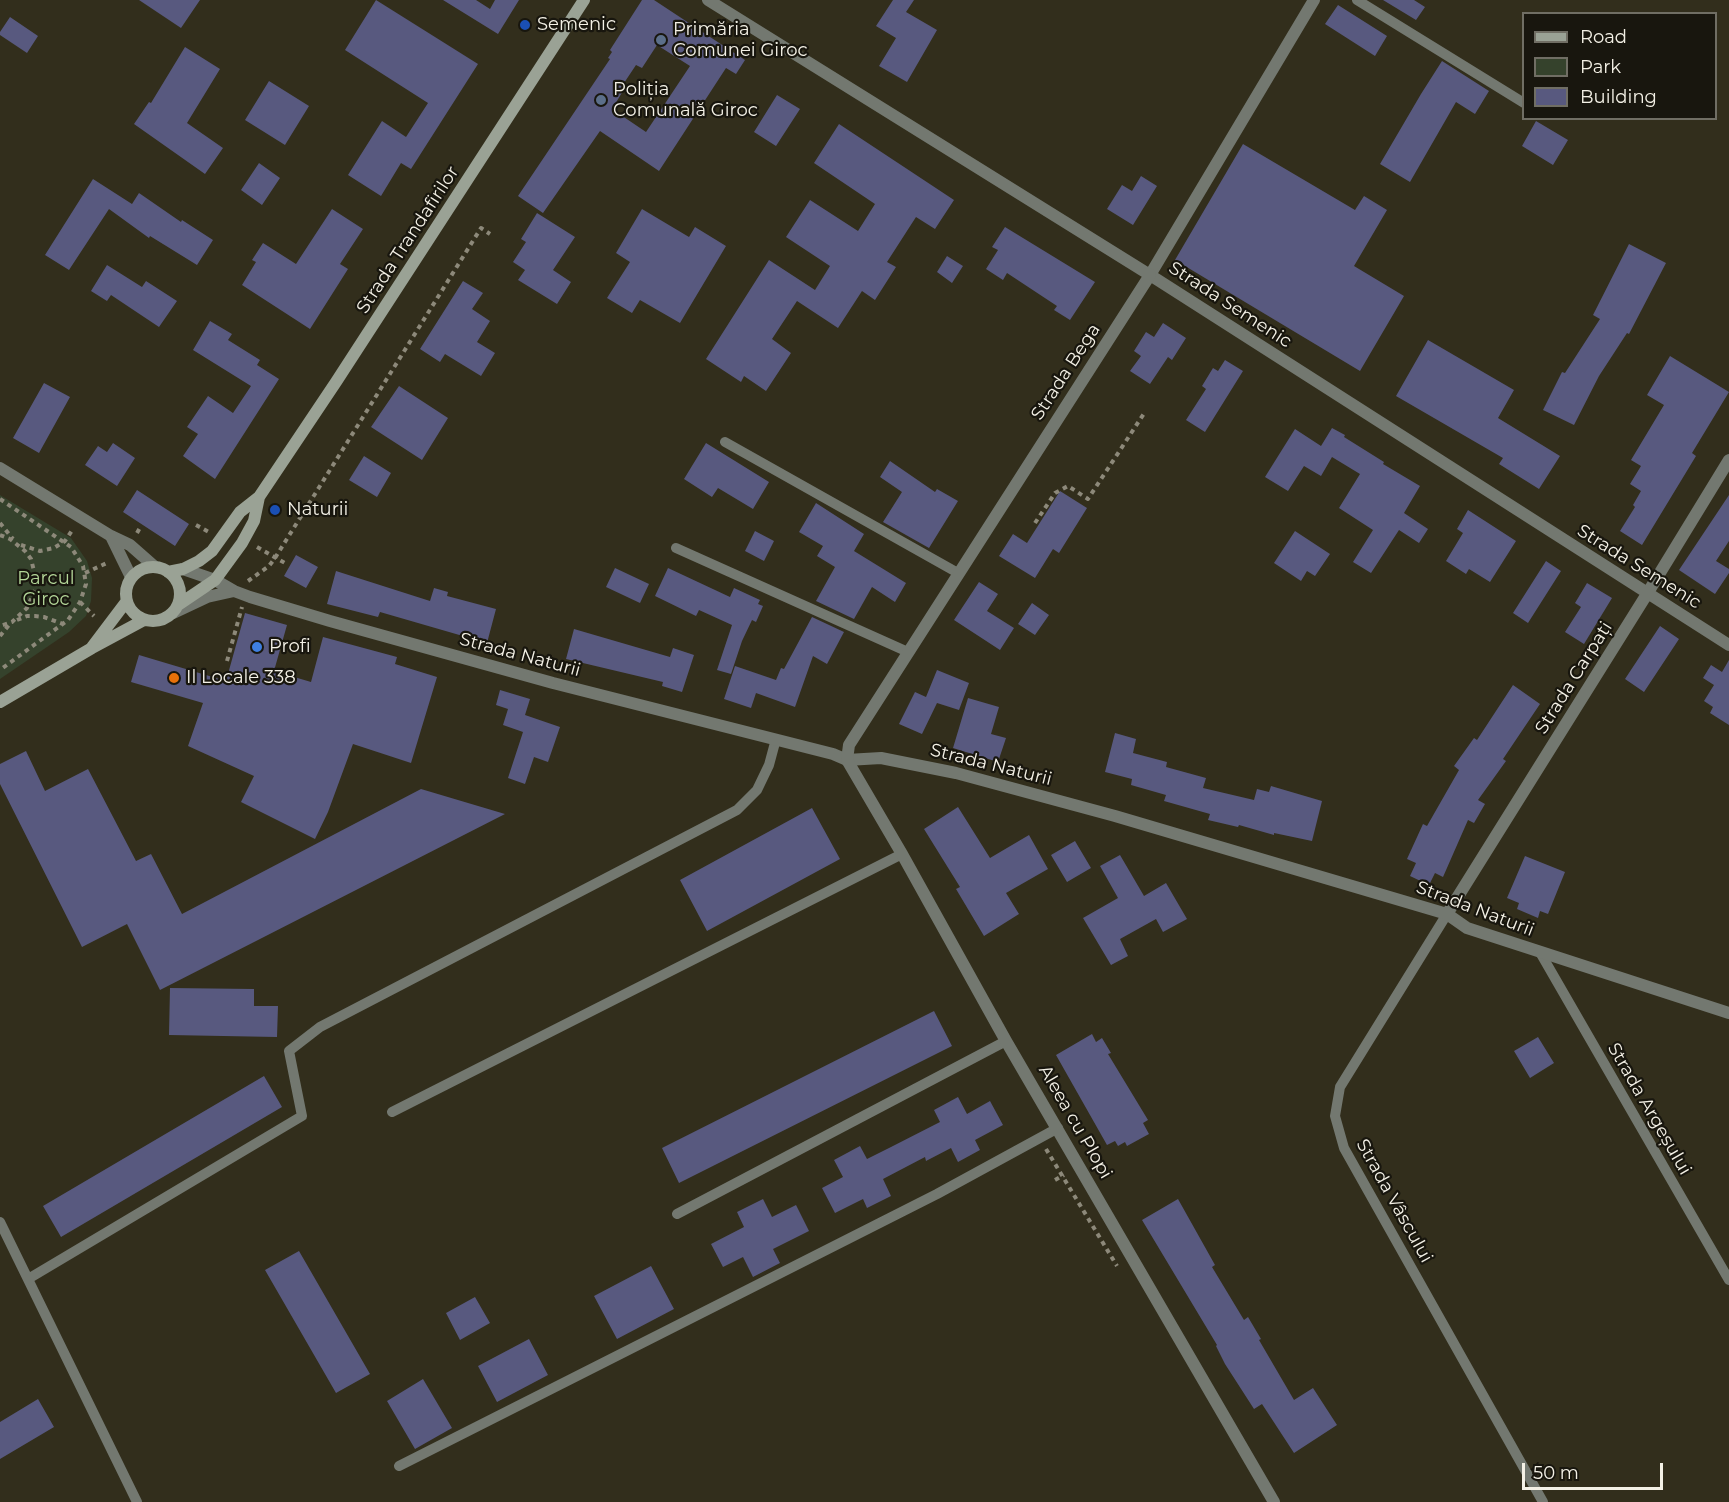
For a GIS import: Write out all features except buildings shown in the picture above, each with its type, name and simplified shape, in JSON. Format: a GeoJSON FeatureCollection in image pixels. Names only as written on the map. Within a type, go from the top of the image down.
{"type":"FeatureCollection","features":[{"type":"Feature","properties":{"kind":"main road","name":"Strada Trandafirilor"},"geometry":{"type":"LineString","coordinates":[[168,572],[199,561],[212,551],[240,512],[259,497],[393,296],[584,0]]}},
{"type":"Feature","properties":{"kind":"main road","name":"Strada Trandafirilor"},"geometry":{"type":"LineString","coordinates":[[176,609],[215,580],[242,543],[254,521],[259,497]]}},
{"type":"Feature","properties":{"kind":"main road"},"geometry":{"type":"LineString","coordinates":[[146,567],[155,567],[168,572],[179,586],[180,596],[176,609],[160,621],[136,617],[126,602],[125,594],[131,577],[146,567]]}},
{"type":"Feature","properties":{"kind":"main road"},"geometry":{"type":"LineString","coordinates":[[92,648],[126,602]]}},
{"type":"Feature","properties":{"kind":"main road"},"geometry":{"type":"LineString","coordinates":[[0,702],[144,620]]}},
{"type":"Feature","properties":{"kind":"street","name":"Strada Semenic"},"geometry":{"type":"LineString","coordinates":[[708,0],[1150,275],[1729,645]]}},
{"type":"Feature","properties":{"kind":"street","name":"Strada Bega"},"geometry":{"type":"LineString","coordinates":[[847,760],[849,745],[1150,275],[1314,0]]}},
{"type":"Feature","properties":{"kind":"street","name":"Strada Carpați"},"geometry":{"type":"LineString","coordinates":[[1447,914],[1729,459]]}},
{"type":"Feature","properties":{"kind":"street"},"geometry":{"type":"LineString","coordinates":[[0,468],[82,516],[111,536],[130,545],[155,567]]}},
{"type":"Feature","properties":{"kind":"street"},"geometry":{"type":"LineString","coordinates":[[111,536],[131,577]]}},
{"type":"Feature","properties":{"kind":"street","name":"Strada Naturii"},"geometry":{"type":"LineString","coordinates":[[183,568],[215,580],[234,591],[330,621],[553,683],[776,739],[847,760],[880,758],[956,773],[1115,816],[1447,914],[1467,928],[1541,954],[1729,1013]]}},
{"type":"Feature","properties":{"kind":"street"},"geometry":{"type":"LineString","coordinates":[[176,609],[207,597],[234,591]]}},
{"type":"Feature","properties":{"kind":"street","name":"Aleea cu Plopi"},"geometry":{"type":"LineString","coordinates":[[847,760],[1006,1041],[1274,1502]]}},
{"type":"Feature","properties":{"kind":"lane"},"geometry":{"type":"LineString","coordinates":[[1357,0],[1522,102]]}},
{"type":"Feature","properties":{"kind":"lane"},"geometry":{"type":"LineString","coordinates":[[725,441],[958,573]]}},
{"type":"Feature","properties":{"kind":"lane"},"geometry":{"type":"LineString","coordinates":[[676,548],[908,652]]}},
{"type":"Feature","properties":{"kind":"lane"},"geometry":{"type":"LineString","coordinates":[[28,1279],[302,1116],[289,1051],[320,1028],[737,810],[758,790],[770,765],[776,739]]}},
{"type":"Feature","properties":{"kind":"lane"},"geometry":{"type":"LineString","coordinates":[[392,1112],[902,854]]}},
{"type":"Feature","properties":{"kind":"lane","name":"Strada Vâscului"},"geometry":{"type":"LineString","coordinates":[[1447,914],[1340,1087],[1335,1116],[1344,1148],[1543,1502]]}},
{"type":"Feature","properties":{"kind":"lane","name":"Strada Argeșului"},"geometry":{"type":"LineString","coordinates":[[1541,954],[1729,1280]]}},
{"type":"Feature","properties":{"kind":"lane"},"geometry":{"type":"LineString","coordinates":[[677,1215],[1006,1041]]}},
{"type":"Feature","properties":{"kind":"lane"},"geometry":{"type":"LineString","coordinates":[[399,1466],[936,1194],[1058,1128]]}},
{"type":"Feature","properties":{"kind":"lane"},"geometry":{"type":"LineString","coordinates":[[0,1222],[137,1502]]}},
{"type":"Feature","properties":{"kind":"path"},"geometry":{"type":"LineString","coordinates":[[234,591],[269,566],[275,558],[481,228],[490,234]]}},
{"type":"Feature","properties":{"kind":"path"},"geometry":{"type":"LineString","coordinates":[[1035,523],[1055,493],[1068,486],[1088,499],[1144,412]]}},
{"type":"Feature","properties":{"kind":"path"},"geometry":{"type":"LineString","coordinates":[[1080,504],[1085,497]]}},
{"type":"Feature","properties":{"kind":"path"},"geometry":{"type":"LineString","coordinates":[[0,499],[65,541],[80,558],[86,573],[86,584],[80,602],[68,620],[0,670]]}},
{"type":"Feature","properties":{"kind":"path"},"geometry":{"type":"LineString","coordinates":[[0,535],[31,550],[54,548],[65,541],[82,516]]}},
{"type":"Feature","properties":{"kind":"path"},"geometry":{"type":"LineString","coordinates":[[0,523],[31,560],[36,579],[35,590],[27,608],[0,636]]}},
{"type":"Feature","properties":{"kind":"path"},"geometry":{"type":"LineString","coordinates":[[196,525],[215,535]]}},
{"type":"Feature","properties":{"kind":"path"},"geometry":{"type":"LineString","coordinates":[[257,547],[285,563]]}},
{"type":"Feature","properties":{"kind":"path"},"geometry":{"type":"LineString","coordinates":[[86,573],[112,561]]}},
{"type":"Feature","properties":{"kind":"path"},"geometry":{"type":"LineString","coordinates":[[80,602],[94,616]]}},
{"type":"Feature","properties":{"kind":"path"},"geometry":{"type":"LineString","coordinates":[[227,661],[242,606]]}},
{"type":"Feature","properties":{"kind":"path"},"geometry":{"type":"LineString","coordinates":[[0,626],[27,616],[51,619],[63,624]]}},
{"type":"Feature","properties":{"kind":"green space","name":"Parcul Giroc"},"geometry":{"type":"Polygon","coordinates":[[[0,495],[71,538],[87,561],[92,578],[91,601],[86,616],[69,632],[0,679],[0,495]]]}},
{"type":"Feature","properties":{"kind":"place","name":"Semenic"},"geometry":{"type":"Point","coordinates":[525,25]}},
{"type":"Feature","properties":{"kind":"place","name":"Primăria Comunei Giroc"},"geometry":{"type":"Point","coordinates":[661,40]}},
{"type":"Feature","properties":{"kind":"place","name":"Poliția Comunală Giroc"},"geometry":{"type":"Point","coordinates":[601,100]}},
{"type":"Feature","properties":{"kind":"place","name":"Naturii"},"geometry":{"type":"Point","coordinates":[275,510]}},
{"type":"Feature","properties":{"kind":"place","name":"Profi"},"geometry":{"type":"Point","coordinates":[257,647]}},
{"type":"Feature","properties":{"kind":"place","name":"Il Locale 338"},"geometry":{"type":"Point","coordinates":[174,678]}}]}
